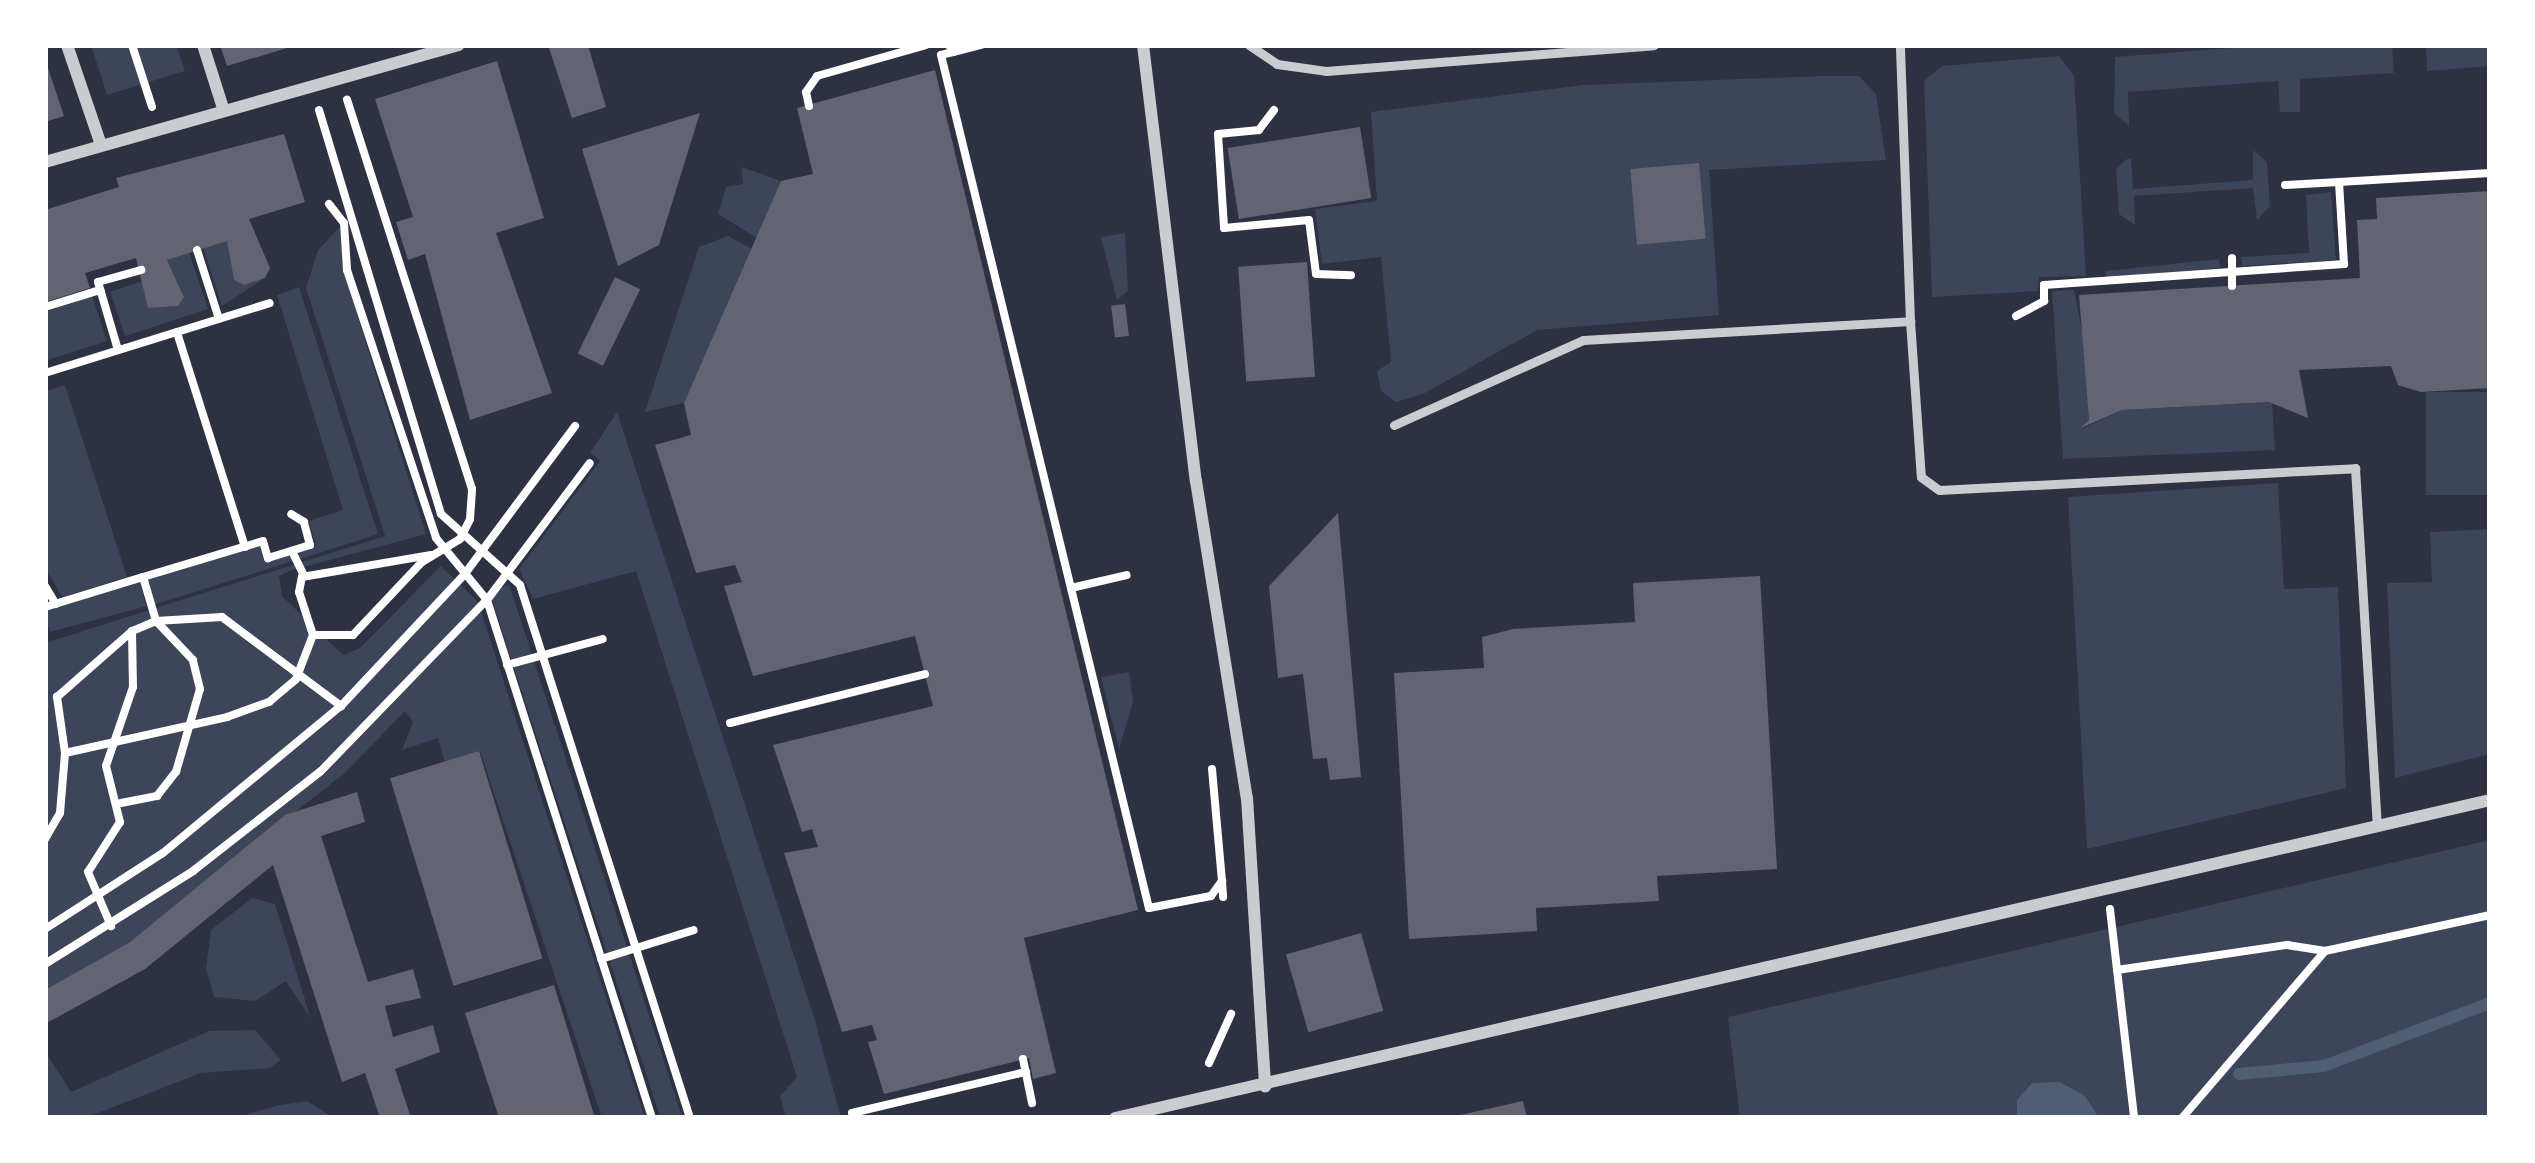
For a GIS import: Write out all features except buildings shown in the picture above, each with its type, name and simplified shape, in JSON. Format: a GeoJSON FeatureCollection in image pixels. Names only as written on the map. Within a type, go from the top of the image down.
{"type":"FeatureCollection","features":[{"type":"Feature","properties":{"kind":"street"},"geometry":{"type":"LineString","coordinates":[[68,45],[100,146]]}},
{"type":"Feature","properties":{"kind":"street"},"geometry":{"type":"LineString","coordinates":[[203,45],[223,108]]}},
{"type":"Feature","properties":{"kind":"street"},"geometry":{"type":"LineString","coordinates":[[45,163],[310,82],[459,45]]}},
{"type":"Feature","properties":{"kind":"street"},"geometry":{"type":"LineString","coordinates":[[1143,45],[1196,481],[1247,798],[1265,1086]]}},
{"type":"Feature","properties":{"kind":"street"},"geometry":{"type":"LineString","coordinates":[[1115,1118],[2490,800]]}},
{"type":"Feature","properties":{"kind":"lane"},"geometry":{"type":"LineString","coordinates":[[1249,45],[1277,64],[1326,71],[1654,45]]}},
{"type":"Feature","properties":{"kind":"lane"},"geometry":{"type":"LineString","coordinates":[[1900,45],[1910,321],[1922,477],[1939,490],[2355,467],[2377,826]]}},
{"type":"Feature","properties":{"kind":"lane"},"geometry":{"type":"LineString","coordinates":[[1394,424],[1583,340],[1910,321]]}},
{"type":"Feature","properties":{"kind":"path"},"geometry":{"type":"LineString","coordinates":[[132,45],[158,128]]}},
{"type":"Feature","properties":{"kind":"path"},"geometry":{"type":"LineString","coordinates":[[809,106],[806,92],[817,76],[926,45]]}},
{"type":"Feature","properties":{"kind":"path"},"geometry":{"type":"LineString","coordinates":[[981,45],[941,55],[1149,908],[1210,896],[1222,881],[1223,903]]}},
{"type":"Feature","properties":{"kind":"path"},"geometry":{"type":"LineString","coordinates":[[313,635],[353,635],[440,552],[460,539],[472,489],[337,76]]}},
{"type":"Feature","properties":{"kind":"path"},"geometry":{"type":"LineString","coordinates":[[310,82],[441,514],[478,555],[509,572],[542,657],[690,1118]]}},
{"type":"Feature","properties":{"kind":"path"},"geometry":{"type":"LineString","coordinates":[[1274,110],[1259,130],[1218,134],[1224,228],[1309,220],[1316,274],[1351,275]]}},
{"type":"Feature","properties":{"kind":"path"},"geometry":{"type":"LineString","coordinates":[[2285,185],[2490,173]]}},
{"type":"Feature","properties":{"kind":"path"},"geometry":{"type":"LineString","coordinates":[[2016,316],[2044,301],[2044,285],[2344,264],[2339,182]]}},
{"type":"Feature","properties":{"kind":"path"},"geometry":{"type":"LineString","coordinates":[[329,204],[344,223],[347,269],[440,552],[487,600],[652,1118]]}},
{"type":"Feature","properties":{"kind":"path"},"geometry":{"type":"LineString","coordinates":[[196,250],[219,319]]}},
{"type":"Feature","properties":{"kind":"path"},"geometry":{"type":"LineString","coordinates":[[2232,258],[2232,286]]}},
{"type":"Feature","properties":{"kind":"path"},"geometry":{"type":"LineString","coordinates":[[118,350],[98,282],[141,270]]}},
{"type":"Feature","properties":{"kind":"path"},"geometry":{"type":"LineString","coordinates":[[45,308],[100,290]]}},
{"type":"Feature","properties":{"kind":"path"},"geometry":{"type":"LineString","coordinates":[[45,373],[270,303]]}},
{"type":"Feature","properties":{"kind":"path"},"geometry":{"type":"LineString","coordinates":[[177,332],[245,547]]}},
{"type":"Feature","properties":{"kind":"path"},"geometry":{"type":"LineString","coordinates":[[45,929],[94,899],[341,706],[464,575],[575,426]]}},
{"type":"Feature","properties":{"kind":"path"},"geometry":{"type":"LineString","coordinates":[[45,964],[111,926],[321,770],[487,600],[590,463]]}},
{"type":"Feature","properties":{"kind":"path"},"geometry":{"type":"LineString","coordinates":[[45,607],[263,541],[268,558],[310,545],[304,522],[291,514]]}},
{"type":"Feature","properties":{"kind":"path"},"geometry":{"type":"LineString","coordinates":[[292,550],[304,576]]}},
{"type":"Feature","properties":{"kind":"path"},"geometry":{"type":"LineString","coordinates":[[65,753],[269,702],[296,679],[313,635],[296,581],[440,552]]}},
{"type":"Feature","properties":{"kind":"path"},"geometry":{"type":"LineString","coordinates":[[1071,587],[1127,575]]}},
{"type":"Feature","properties":{"kind":"path"},"geometry":{"type":"LineString","coordinates":[[121,803],[157,796],[194,724],[200,676],[156,621],[142,578]]}},
{"type":"Feature","properties":{"kind":"path"},"geometry":{"type":"LineString","coordinates":[[45,586],[56,604]]}},
{"type":"Feature","properties":{"kind":"path"},"geometry":{"type":"LineString","coordinates":[[45,839],[60,813],[65,753],[56,697],[132,632],[156,621],[222,617],[296,679],[341,706]]}},
{"type":"Feature","properties":{"kind":"path"},"geometry":{"type":"LineString","coordinates":[[111,926],[94,899],[88,872],[120,822],[121,803],[106,766],[109,743],[133,687],[132,632]]}},
{"type":"Feature","properties":{"kind":"path"},"geometry":{"type":"LineString","coordinates":[[507,665],[603,639]]}},
{"type":"Feature","properties":{"kind":"path"},"geometry":{"type":"LineString","coordinates":[[730,723],[925,674]]}},
{"type":"Feature","properties":{"kind":"path"},"geometry":{"type":"LineString","coordinates":[[2105,890],[2134,1118]]}},
{"type":"Feature","properties":{"kind":"path"},"geometry":{"type":"LineString","coordinates":[[2117,970],[2287,944],[2325,951],[2490,915]]}},
{"type":"Feature","properties":{"kind":"path"},"geometry":{"type":"LineString","coordinates":[[602,959],[694,930]]}},
{"type":"Feature","properties":{"kind":"path"},"geometry":{"type":"LineString","coordinates":[[2182,1118],[2325,951]]}},
{"type":"Feature","properties":{"kind":"path"},"geometry":{"type":"LineString","coordinates":[[1209,1063],[1230,1024],[1230,990]]}},
{"type":"Feature","properties":{"kind":"path"},"geometry":{"type":"LineString","coordinates":[[1023,1059],[1032,1103]]}},
{"type":"Feature","properties":{"kind":"path"},"geometry":{"type":"LineString","coordinates":[[852,1113],[1026,1072]]}},
{"type":"Feature","properties":{"kind":"shaded area"},"geometry":{"type":"Polygon","coordinates":[[[91,45],[176,45],[185,71],[107,95],[91,45]]]}},
{"type":"Feature","properties":{"kind":"shaded area"},"geometry":{"type":"Polygon","coordinates":[[[2270,45],[2392,45],[2394,73],[2300,79],[2300,112],[2280,112],[2278,81],[2128,92],[2129,126],[2114,113],[2115,57],[2270,45]]]}},
{"type":"Feature","properties":{"kind":"shaded area"},"geometry":{"type":"Polygon","coordinates":[[[2426,45],[2490,45],[2490,66],[2427,71],[2426,45]]]}},
{"type":"Feature","properties":{"kind":"shaded area"},"geometry":{"type":"Polygon","coordinates":[[[2059,56],[2074,76],[2086,276],[2039,277],[2038,291],[1932,297],[1924,81],[1942,66],[2059,56]]]}},
{"type":"Feature","properties":{"kind":"shaded area"},"geometry":{"type":"Polygon","coordinates":[[[1859,76],[1876,94],[1886,160],[1709,170],[1719,315],[1537,330],[1425,393],[1396,402],[1381,391],[1377,371],[1391,362],[1381,257],[1322,264],[1315,209],[1377,201],[1371,112],[1584,85],[1859,76]]]}},
{"type":"Feature","properties":{"kind":"shaded area"},"geometry":{"type":"Polygon","coordinates":[[[2253,150],[2267,162],[2270,206],[2257,220],[2253,188],[2134,196],[2135,225],[2119,214],[2116,169],[2125,160],[2131,158],[2133,189],[2253,180],[2253,150]]]}},
{"type":"Feature","properties":{"kind":"shaded area"},"geometry":{"type":"Polygon","coordinates":[[[741,167],[781,181],[757,238],[718,214],[726,187],[743,184],[741,167]]]}},
{"type":"Feature","properties":{"kind":"shaded area"},"geometry":{"type":"Polygon","coordinates":[[[2331,192],[2336,260],[2242,266],[2241,257],[2309,253],[2306,195],[2331,192]]]}},
{"type":"Feature","properties":{"kind":"shaded area"},"geometry":{"type":"Polygon","coordinates":[[[340,227],[344,273],[426,534],[289,571],[279,576],[282,596],[343,655],[360,648],[441,566],[478,602],[645,1118],[602,1118],[480,751],[445,763],[438,738],[402,750],[413,722],[405,711],[346,772],[130,942],[45,990],[45,643],[385,536],[306,288],[318,250],[340,227]]]}},
{"type":"Feature","properties":{"kind":"shaded area"},"geometry":{"type":"Polygon","coordinates":[[[1125,233],[1128,291],[1117,300],[1101,237],[1125,233]]]}},
{"type":"Feature","properties":{"kind":"shaded area"},"geometry":{"type":"Polygon","coordinates":[[[728,236],[752,249],[684,403],[645,412],[699,247],[728,236]]]}},
{"type":"Feature","properties":{"kind":"shaded area"},"geometry":{"type":"Polygon","coordinates":[[[227,241],[234,280],[265,278],[222,306],[203,248],[227,241]]]}},
{"type":"Feature","properties":{"kind":"shaded area"},"geometry":{"type":"Polygon","coordinates":[[[189,252],[208,309],[125,336],[110,292],[145,280],[149,308],[178,306],[184,296],[167,260],[189,252]]]}},
{"type":"Feature","properties":{"kind":"shaded area"},"geometry":{"type":"Polygon","coordinates":[[[2219,259],[2220,268],[2107,280],[2106,271],[2219,259]]]}},
{"type":"Feature","properties":{"kind":"shaded area"},"geometry":{"type":"Polygon","coordinates":[[[299,287],[378,534],[300,559],[299,552],[316,547],[309,521],[343,510],[277,295],[299,287]]]}},
{"type":"Feature","properties":{"kind":"shaded area"},"geometry":{"type":"Polygon","coordinates":[[[2074,290],[2085,347],[2089,420],[2082,429],[2122,410],[2272,402],[2275,450],[2063,459],[2052,291],[2074,290]]]}},
{"type":"Feature","properties":{"kind":"shaded area"},"geometry":{"type":"Polygon","coordinates":[[[92,296],[107,341],[45,361],[45,312],[92,296]]]}},
{"type":"Feature","properties":{"kind":"shaded area"},"geometry":{"type":"Polygon","coordinates":[[[65,385],[127,577],[62,597],[45,567],[45,391],[65,385]]]}},
{"type":"Feature","properties":{"kind":"shaded area"},"geometry":{"type":"Polygon","coordinates":[[[2426,392],[2490,392],[2490,495],[2426,495],[2426,392]]]}},
{"type":"Feature","properties":{"kind":"shaded area"},"geometry":{"type":"Polygon","coordinates":[[[617,412],[814,1017],[841,1118],[786,1118],[780,1096],[797,1077],[636,571],[533,599],[519,569],[600,461],[590,453],[617,412]]]}},
{"type":"Feature","properties":{"kind":"shaded area"},"geometry":{"type":"Polygon","coordinates":[[[2278,483],[2284,589],[2338,587],[2346,788],[2087,849],[2068,497],[2278,483]]]}},
{"type":"Feature","properties":{"kind":"shaded area"},"geometry":{"type":"Polygon","coordinates":[[[2490,529],[2490,754],[2395,778],[2387,583],[2432,582],[2430,532],[2490,529]]]}},
{"type":"Feature","properties":{"kind":"shaded area"},"geometry":{"type":"Polygon","coordinates":[[[261,544],[267,561],[291,554],[293,561],[153,605],[145,579],[261,544]]]}},
{"type":"Feature","properties":{"kind":"shaded area"},"geometry":{"type":"Polygon","coordinates":[[[140,583],[146,606],[50,632],[45,608],[140,583]]]}},
{"type":"Feature","properties":{"kind":"shaded area"},"geometry":{"type":"Polygon","coordinates":[[[509,584],[682,1118],[660,1118],[489,590],[509,584]]]}},
{"type":"Feature","properties":{"kind":"shaded area"},"geometry":{"type":"Polygon","coordinates":[[[1129,672],[1133,702],[1119,749],[1101,677],[1129,672]]]}},
{"type":"Feature","properties":{"kind":"shaded area"},"geometry":{"type":"Polygon","coordinates":[[[2490,840],[2490,1118],[1740,1118],[1728,1017],[2490,840]]]}},
{"type":"Feature","properties":{"kind":"shaded area"},"geometry":{"type":"Polygon","coordinates":[[[252,898],[275,904],[311,1019],[286,981],[255,1001],[214,997],[206,968],[211,930],[252,898]]]}},
{"type":"Feature","properties":{"kind":"shaded area"},"geometry":{"type":"Polygon","coordinates":[[[255,1030],[281,1060],[270,1068],[201,1073],[85,1118],[45,1118],[45,1051],[71,1092],[209,1031],[255,1030]]]}},
{"type":"Feature","properties":{"kind":"shaded area"},"geometry":{"type":"Polygon","coordinates":[[[2060,1082],[2085,1096],[2099,1118],[2017,1118],[2017,1100],[2032,1083],[2060,1082]]]}},
{"type":"Feature","properties":{"kind":"shaded area"},"geometry":{"type":"Polygon","coordinates":[[[307,1101],[334,1118],[233,1118],[280,1105],[307,1101]]]}},
{"type":"Feature","properties":{"kind":"waterway"},"geometry":{"type":"LineString","coordinates":[[2239,1074],[2324,1066],[2490,1003]]}}]}
